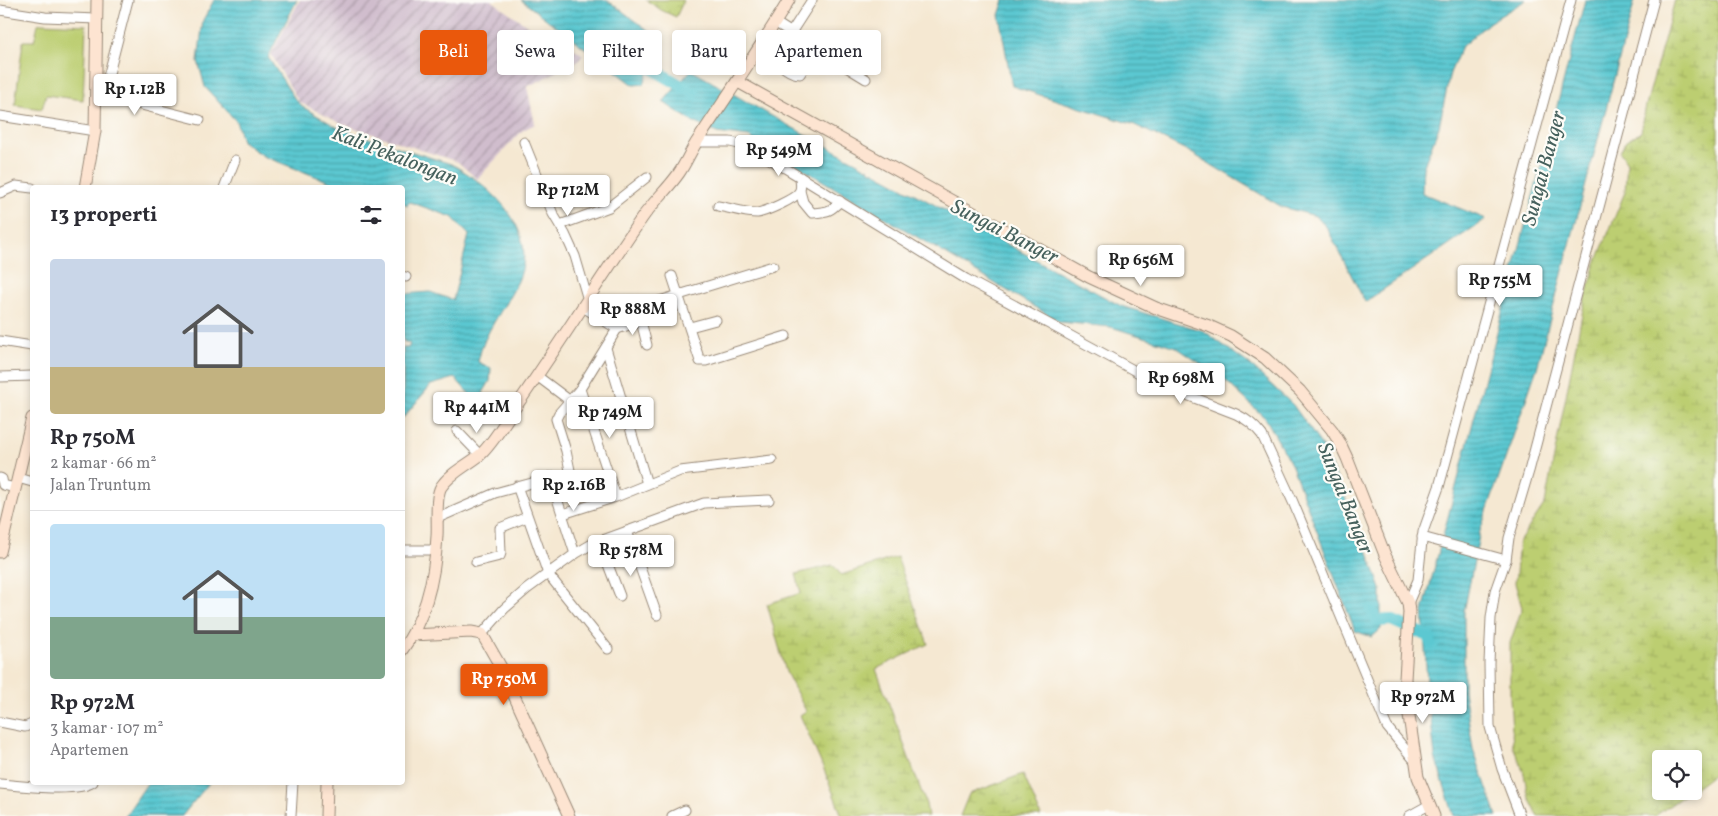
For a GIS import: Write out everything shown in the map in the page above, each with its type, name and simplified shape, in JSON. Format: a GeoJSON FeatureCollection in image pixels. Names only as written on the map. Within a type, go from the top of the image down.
{"type":"FeatureCollection","features":[{"type":"Feature","properties":{"kind":"street"},"geometry":{"type":"LineString","coordinates":[[128,0],[106,91],[110,97],[200,120]]}},
{"type":"Feature","properties":{"kind":"street"},"geometry":{"type":"LineString","coordinates":[[405,646],[414,635],[428,592],[436,550],[437,494],[443,484],[480,455],[491,442],[643,216],[679,174],[699,138],[735,86],[789,0]]}},
{"type":"Feature","properties":{"kind":"street"},"geometry":{"type":"LineString","coordinates":[[792,30],[812,0]]}},
{"type":"Feature","properties":{"kind":"street"},"geometry":{"type":"LineString","coordinates":[[1434,816],[1418,777],[1415,761],[1405,678],[1408,608],[1418,580],[1423,537],[1439,487],[1571,0]]}},
{"type":"Feature","properties":{"kind":"street"},"geometry":{"type":"LineString","coordinates":[[1520,816],[1502,769],[1490,727],[1489,663],[1491,618],[1495,591],[1529,471],[1654,0]]}},
{"type":"Feature","properties":{"kind":"street"},"geometry":{"type":"LineString","coordinates":[[85,185],[95,131],[97,19],[95,2]]}},
{"type":"Feature","properties":{"kind":"street"},"geometry":{"type":"LineString","coordinates":[[0,10],[45,18],[97,19]]}},
{"type":"Feature","properties":{"kind":"street"},"geometry":{"type":"LineString","coordinates":[[776,23],[788,30]]}},
{"type":"Feature","properties":{"kind":"street"},"geometry":{"type":"LineString","coordinates":[[859,75],[866,79]]}},
{"type":"Feature","properties":{"kind":"street"},"geometry":{"type":"LineString","coordinates":[[96,89],[107,81]]}},
{"type":"Feature","properties":{"kind":"street"},"geometry":{"type":"LineString","coordinates":[[735,86],[1089,277],[1156,308],[1209,326],[1231,336],[1265,358],[1300,391],[1332,430],[1347,458],[1408,608]]}},
{"type":"Feature","properties":{"kind":"street"},"geometry":{"type":"LineString","coordinates":[[0,116],[95,131]]}},
{"type":"Feature","properties":{"kind":"street"},"geometry":{"type":"LineString","coordinates":[[699,138],[748,146],[966,279],[1161,385],[1236,414],[1255,426],[1262,435],[1293,502],[1388,727],[1415,761]]}},
{"type":"Feature","properties":{"kind":"street"},"geometry":{"type":"LineString","coordinates":[[524,142],[553,214],[575,256],[585,304],[617,329]]}},
{"type":"Feature","properties":{"kind":"street"},"geometry":{"type":"LineString","coordinates":[[225,185],[235,160]]}},
{"type":"Feature","properties":{"kind":"street"},"geometry":{"type":"LineString","coordinates":[[560,225],[609,206],[647,177]]}},
{"type":"Feature","properties":{"kind":"street"},"geometry":{"type":"LineString","coordinates":[[800,177],[800,190],[803,202],[812,213],[826,212],[840,201]]}},
{"type":"Feature","properties":{"kind":"street"},"geometry":{"type":"LineString","coordinates":[[0,193],[16,186],[30,188]]}},
{"type":"Feature","properties":{"kind":"street"},"geometry":{"type":"LineString","coordinates":[[718,206],[757,213],[791,199],[800,190]]}},
{"type":"Feature","properties":{"kind":"street"},"geometry":{"type":"LineString","coordinates":[[648,345],[641,321],[640,310],[643,306],[773,266]]}},
{"type":"Feature","properties":{"kind":"street"},"geometry":{"type":"LineString","coordinates":[[672,276],[702,362],[786,336]]}},
{"type":"Feature","properties":{"kind":"street"},"geometry":{"type":"LineString","coordinates":[[690,328],[716,320]]}},
{"type":"Feature","properties":{"kind":"street"},"geometry":{"type":"LineString","coordinates":[[572,480],[566,451],[555,420],[557,415],[580,389],[617,329],[641,321]]}},
{"type":"Feature","properties":{"kind":"street"},"geometry":{"type":"LineString","coordinates":[[0,341],[30,346]]}},
{"type":"Feature","properties":{"kind":"street"},"geometry":{"type":"LineString","coordinates":[[606,348],[648,484]]}},
{"type":"Feature","properties":{"kind":"street"},"geometry":{"type":"LineString","coordinates":[[0,377],[30,376]]}},
{"type":"Feature","properties":{"kind":"street"},"geometry":{"type":"LineString","coordinates":[[537,376],[569,400]]}},
{"type":"Feature","properties":{"kind":"street"},"geometry":{"type":"LineString","coordinates":[[580,389],[615,493]]}},
{"type":"Feature","properties":{"kind":"street"},"geometry":{"type":"LineString","coordinates":[[0,552],[9,483],[30,424]]}},
{"type":"Feature","properties":{"kind":"street"},"geometry":{"type":"LineString","coordinates":[[457,430],[480,455]]}},
{"type":"Feature","properties":{"kind":"street"},"geometry":{"type":"LineString","coordinates":[[563,514],[615,493],[648,484],[680,471],[772,460]]}},
{"type":"Feature","properties":{"kind":"street"},"geometry":{"type":"LineString","coordinates":[[438,518],[495,493],[559,476],[615,493]]}},
{"type":"Feature","properties":{"kind":"street"},"geometry":{"type":"LineString","coordinates":[[550,478],[575,554]]}},
{"type":"Feature","properties":{"kind":"street"},"geometry":{"type":"LineString","coordinates":[[9,483],[30,482]]}},
{"type":"Feature","properties":{"kind":"street"},"geometry":{"type":"LineString","coordinates":[[516,486],[548,574],[608,649]]}},
{"type":"Feature","properties":{"kind":"street"},"geometry":{"type":"LineString","coordinates":[[482,634],[504,609],[548,574],[575,554],[600,541],[704,504],[769,500]]}},
{"type":"Feature","properties":{"kind":"street"},"geometry":{"type":"LineString","coordinates":[[476,562],[500,556],[502,553],[500,529],[527,517]]}},
{"type":"Feature","properties":{"kind":"street"},"geometry":{"type":"LineString","coordinates":[[627,530],[658,615]]}},
{"type":"Feature","properties":{"kind":"street"},"geometry":{"type":"LineString","coordinates":[[1423,537],[1504,559]]}},
{"type":"Feature","properties":{"kind":"street"},"geometry":{"type":"LineString","coordinates":[[600,541],[620,596]]}},
{"type":"Feature","properties":{"kind":"street"},"geometry":{"type":"LineString","coordinates":[[405,550],[436,550]]}},
{"type":"Feature","properties":{"kind":"street"},"geometry":{"type":"LineString","coordinates":[[414,635],[472,632],[482,634],[502,669],[569,816]]}},
{"type":"Feature","properties":{"kind":"street"},"geometry":{"type":"LineString","coordinates":[[0,722],[25,727],[30,725]]}},
{"type":"Feature","properties":{"kind":"street"},"geometry":{"type":"LineString","coordinates":[[0,784],[46,788],[86,787],[89,785]]}},
{"type":"Feature","properties":{"kind":"street"},"geometry":{"type":"LineString","coordinates":[[291,816],[293,785]]}},
{"type":"Feature","properties":{"kind":"street"},"geometry":{"type":"LineString","coordinates":[[326,816],[327,785]]}},
{"type":"Feature","properties":{"kind":"street"},"geometry":{"type":"LineString","coordinates":[[1409,816],[1429,805]]}},
{"type":"Feature","properties":{"kind":"street"},"geometry":{"type":"LineString","coordinates":[[672,816],[685,810]]}},
{"type":"Feature","properties":{"kind":"shaded area"},"geometry":{"type":"Polygon","coordinates":[[[300,0],[491,0],[534,30],[497,30],[497,75],[550,75],[527,87],[535,124],[523,130],[477,179],[458,162],[340,123],[299,102],[271,54],[300,0]]]}},
{"type":"Feature","properties":{"kind":"shaded area"},"geometry":{"type":"Polygon","coordinates":[[[574,49],[583,55],[574,63],[574,49]]]}},
{"type":"Feature","properties":{"kind":"green space"},"geometry":{"type":"Polygon","coordinates":[[[646,0],[684,0],[676,17],[646,0]]]}},
{"type":"Feature","properties":{"kind":"green space"},"geometry":{"type":"Polygon","coordinates":[[[1675,0],[1718,0],[1718,771],[1702,783],[1702,750],[1652,750],[1652,800],[1677,800],[1655,816],[1538,816],[1529,798],[1523,770],[1513,746],[1510,697],[1510,643],[1522,608],[1515,583],[1519,542],[1545,503],[1585,299],[1596,263],[1625,192],[1627,163],[1620,152],[1626,141],[1641,132],[1646,105],[1675,0]]]}},
{"type":"Feature","properties":{"kind":"green space"},"geometry":{"type":"Polygon","coordinates":[[[38,24],[86,25],[83,100],[46,95],[42,109],[15,105],[23,41],[34,41],[38,24]]]}},
{"type":"Feature","properties":{"kind":"green space"},"geometry":{"type":"Polygon","coordinates":[[[897,557],[928,644],[876,669],[926,804],[928,816],[842,816],[800,715],[806,711],[786,672],[767,604],[801,593],[796,574],[833,565],[841,575],[897,557]]]}},
{"type":"Feature","properties":{"kind":"green space"},"geometry":{"type":"Polygon","coordinates":[[[1023,774],[1041,816],[960,816],[969,794],[1023,774]]]}},
{"type":"Feature","properties":{"kind":"water","name":"Kali Pekalongan"},"geometry":{"type":"Polygon","coordinates":[[[214,0],[297,0],[268,57],[295,99],[303,107],[340,129],[451,164],[482,184],[508,212],[517,228],[523,245],[523,262],[518,281],[485,340],[478,362],[491,368],[490,381],[483,393],[489,403],[479,405],[455,378],[431,385],[405,416],[405,348],[408,348],[410,344],[405,342],[405,294],[430,292],[453,300],[469,235],[452,217],[410,202],[407,205],[405,204],[405,185],[338,185],[263,156],[242,141],[236,121],[205,87],[198,61],[203,20],[214,0]]]}},
{"type":"Feature","properties":{"kind":"water"},"geometry":{"type":"Polygon","coordinates":[[[521,0],[607,0],[648,30],[584,30],[584,47],[574,40],[574,30],[561,30],[521,0]]]}},
{"type":"Feature","properties":{"kind":"water"},"geometry":{"type":"Polygon","coordinates":[[[1004,0],[1526,0],[1490,22],[1462,46],[1450,73],[1439,127],[1423,168],[1422,193],[1486,219],[1365,302],[1327,228],[1316,216],[1282,207],[1188,151],[1135,125],[1012,86],[999,15],[1004,0]]]}},
{"type":"Feature","properties":{"kind":"water"},"geometry":{"type":"Polygon","coordinates":[[[1585,0],[1635,0],[1537,368],[1480,531],[1464,612],[1464,691],[1473,749],[1497,816],[1454,816],[1435,757],[1427,684],[1423,611],[1585,0]]]}},
{"type":"Feature","properties":{"kind":"water"},"geometry":{"type":"Polygon","coordinates":[[[621,75],[647,75],[644,84],[634,85],[621,75]]]}},
{"type":"Feature","properties":{"kind":"water"},"geometry":{"type":"Polygon","coordinates":[[[687,75],[700,75],[784,123],[1121,306],[1204,331],[1249,364],[1293,405],[1322,446],[1362,535],[1381,589],[1381,629],[1372,637],[1355,631],[1292,466],[1266,419],[1226,381],[1176,347],[1111,327],[1060,322],[749,137],[717,133],[693,122],[663,102],[687,75]]]}},
{"type":"Feature","properties":{"kind":"water"},"geometry":{"type":"Polygon","coordinates":[[[146,785],[207,785],[182,816],[125,816],[146,785]]]}},
{"type":"Feature","properties":{"kind":"waterway","name":"Sungai Banger"},"geometry":{"type":"LineString","coordinates":[[662,74],[694,93]]}},
{"type":"Feature","properties":{"kind":"waterway","name":"Sungai Banger"},"geometry":{"type":"LineString","coordinates":[[1371,611],[1378,621],[1391,620],[1428,636],[1432,647]]}}]}
